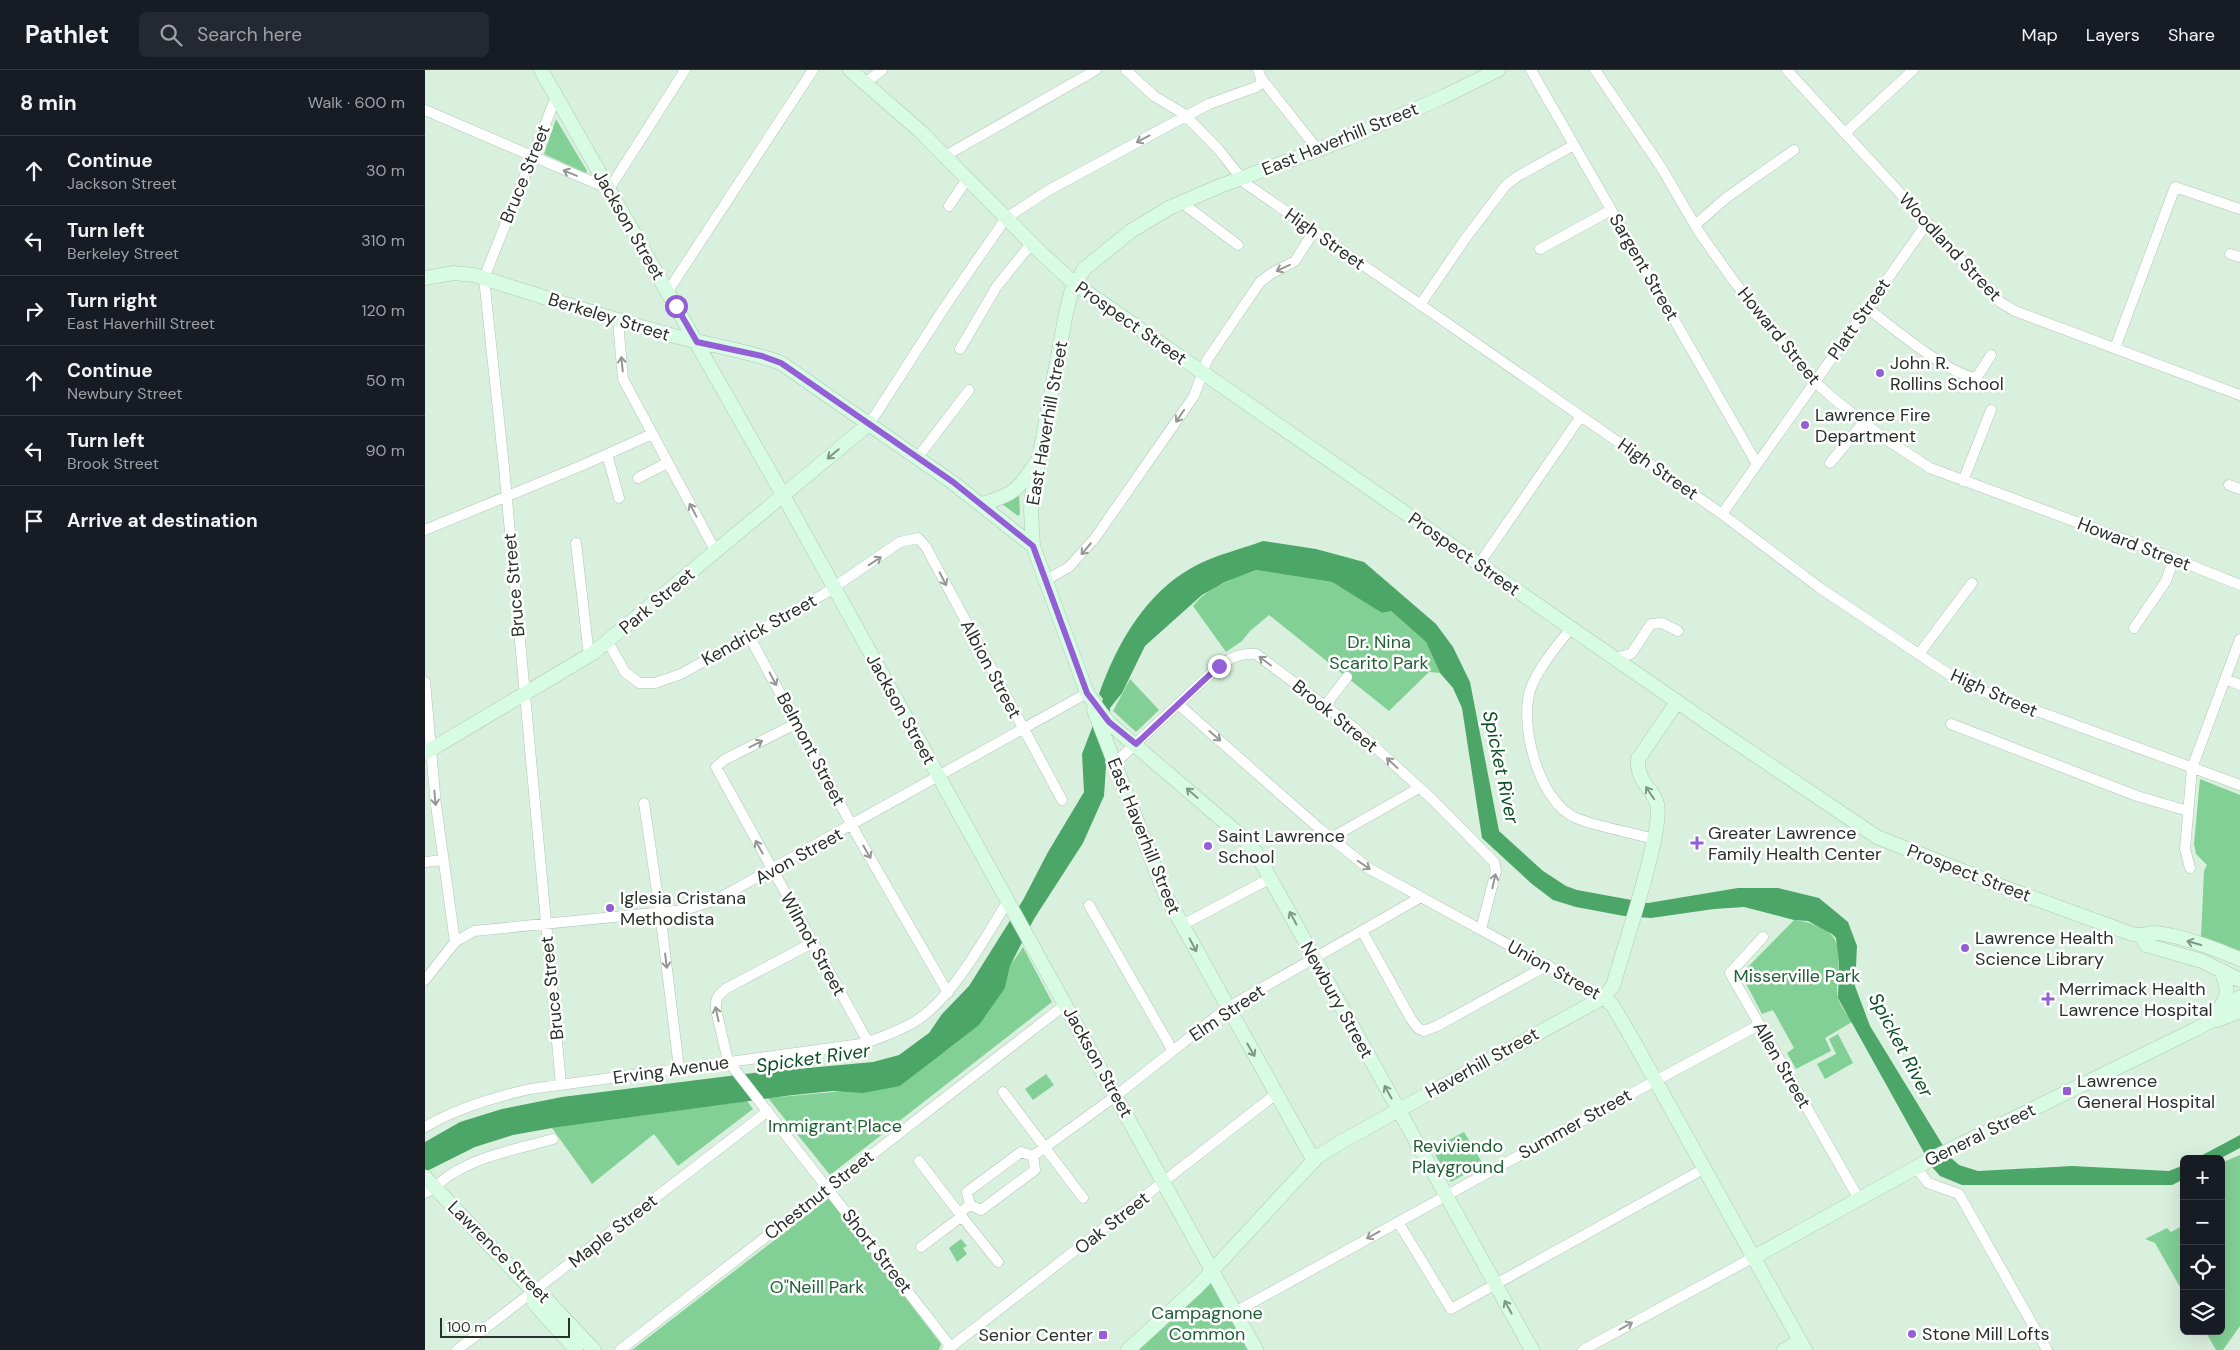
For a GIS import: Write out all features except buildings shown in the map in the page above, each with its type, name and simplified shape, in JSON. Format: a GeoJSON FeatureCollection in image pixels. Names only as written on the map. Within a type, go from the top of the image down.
{"type":"FeatureCollection","features":[{"type":"Feature","properties":{"kind":"main road","name":"Prospect Street"},"geometry":{"type":"LineString","coordinates":[[850,70],[920,131],[1031,244],[1075,284],[1677,702],[1877,837],[2011,890],[2142,937],[2153,933],[2214,949],[2240,959]]}},
{"type":"Feature","properties":{"kind":"main road","name":"East Haverhill Street"},"geometry":{"type":"LineString","coordinates":[[1314,1160],[1227,1008],[1160,882],[1033,546],[1031,510],[1038,460],[1066,313],[1075,284],[1084,268],[1109,247],[1153,217],[1181,202],[1318,150],[1443,97],[1498,70]]}},
{"type":"Feature","properties":{"kind":"main road","name":"Jackson Street"},"geometry":{"type":"LineString","coordinates":[[545,72],[556,97],[783,495],[1117,1095],[1256,1350]]}},
{"type":"Feature","properties":{"kind":"main road","name":"Berkeley Street"},"geometry":{"type":"LineString","coordinates":[[425,278],[463,273],[484,278],[618,321],[697,342],[762,356],[781,363],[919,457],[982,504],[1033,546]]}},
{"type":"Feature","properties":{"kind":"main road","name":"Park Street"},"geometry":{"type":"LineString","coordinates":[[428,752],[589,656],[870,423]]}},
{"type":"Feature","properties":{"kind":"main road"},"geometry":{"type":"LineString","coordinates":[[982,504],[1001,498],[1022,485],[1038,460]]}},
{"type":"Feature","properties":{"kind":"main road","name":"Newbury Street"},"geometry":{"type":"LineString","coordinates":[[1089,698],[1109,722],[1240,835],[1255,851],[1532,1350]]}},
{"type":"Feature","properties":{"kind":"main road"},"geometry":{"type":"LineString","coordinates":[[1604,997],[1613,986],[1639,896],[1657,821],[1657,804],[1642,782],[1638,768],[1638,759],[1677,702]]}},
{"type":"Feature","properties":{"kind":"main road","name":"Prospect Street"},"geometry":{"type":"LineString","coordinates":[[2142,937],[2146,944],[2202,961],[2240,980]]}},
{"type":"Feature","properties":{"kind":"main road"},"geometry":{"type":"LineString","coordinates":[[2209,1022],[2226,1000],[2226,984],[2221,970]]}},
{"type":"Feature","properties":{"kind":"main road","name":"Union Street"},"geometry":{"type":"LineString","coordinates":[[1604,997],[1613,1006],[1803,1345]]}},
{"type":"Feature","properties":{"kind":"main road","name":"Haverhill Street"},"geometry":{"type":"LineString","coordinates":[[1128,1350],[1213,1271],[1314,1160],[1341,1142],[1604,997]]}},
{"type":"Feature","properties":{"kind":"main road","name":"General Street"},"geometry":{"type":"LineString","coordinates":[[2209,1022],[2240,997]]}},
{"type":"Feature","properties":{"kind":"main road","name":"General Street"},"geometry":{"type":"LineString","coordinates":[[1754,1256],[1955,1147],[2209,1022],[2240,1011]]}},
{"type":"Feature","properties":{"kind":"main road","name":"Lawrence Street"},"geometry":{"type":"LineString","coordinates":[[425,1177],[430,1190],[534,1292],[543,1296],[594,1350]]}},
{"type":"Feature","properties":{"kind":"main road"},"geometry":{"type":"LineString","coordinates":[[534,1292],[534,1303],[576,1350]]}},
{"type":"Feature","properties":{"kind":"main road"},"geometry":{"type":"LineString","coordinates":[[1784,1350],[1803,1345]]}},
{"type":"Feature","properties":{"kind":"street"},"geometry":{"type":"LineString","coordinates":[[425,110],[609,189],[685,70]]}},
{"type":"Feature","properties":{"kind":"street"},"geometry":{"type":"LineString","coordinates":[[668,291],[813,70]]}},
{"type":"Feature","properties":{"kind":"street"},"geometry":{"type":"LineString","coordinates":[[865,83],[882,70]]}},
{"type":"Feature","properties":{"kind":"street"},"geometry":{"type":"LineString","coordinates":[[945,156],[1096,70]]}},
{"type":"Feature","properties":{"kind":"street","name":"High Street"},"geometry":{"type":"LineString","coordinates":[[1126,70],[1154,96],[1186,116],[1219,150],[1245,183],[1722,514],[1820,588],[1957,679],[1977,689],[2240,785]]}},
{"type":"Feature","properties":{"kind":"street","name":"Sargent Street"},"geometry":{"type":"LineString","coordinates":[[1531,70],[1757,464]]}},
{"type":"Feature","properties":{"kind":"street","name":"Howard Street"},"geometry":{"type":"LineString","coordinates":[[1595,70],[1661,167],[1695,225],[1754,308],[1815,382],[1864,422],[1930,468],[2173,558],[2240,585]]}},
{"type":"Feature","properties":{"kind":"street","name":"Woodland Street"},"geometry":{"type":"LineString","coordinates":[[1787,70],[2000,302],[2015,311],[2240,395]]}},
{"type":"Feature","properties":{"kind":"street"},"geometry":{"type":"LineString","coordinates":[[1845,133],[1913,70]]}},
{"type":"Feature","properties":{"kind":"street"},"geometry":{"type":"LineString","coordinates":[[870,423],[946,305],[1006,218],[1049,190],[1186,116],[1209,104],[1256,87],[1259,84],[1259,74]]}},
{"type":"Feature","properties":{"kind":"street"},"geometry":{"type":"LineString","coordinates":[[1259,74],[1318,150]]}},
{"type":"Feature","properties":{"kind":"street","name":"Bruce Street"},"geometry":{"type":"LineString","coordinates":[[556,97],[484,278],[561,1085]]}},
{"type":"Feature","properties":{"kind":"street"},"geometry":{"type":"LineString","coordinates":[[1420,305],[1465,239],[1506,185],[1518,176],[1574,145]]}},
{"type":"Feature","properties":{"kind":"street"},"geometry":{"type":"LineString","coordinates":[[1695,225],[1726,198],[1794,150]]}},
{"type":"Feature","properties":{"kind":"street"},"geometry":{"type":"LineString","coordinates":[[949,206],[967,179]]}},
{"type":"Feature","properties":{"kind":"street"},"geometry":{"type":"LineString","coordinates":[[2115,348],[2175,187],[2240,209]]}},
{"type":"Feature","properties":{"kind":"street"},"geometry":{"type":"LineString","coordinates":[[1181,202],[1238,245]]}},
{"type":"Feature","properties":{"kind":"street"},"geometry":{"type":"LineString","coordinates":[[1539,249],[1611,210]]}},
{"type":"Feature","properties":{"kind":"street","name":"Platt Street"},"geometry":{"type":"LineString","coordinates":[[1722,514],[1927,223]]}},
{"type":"Feature","properties":{"kind":"street"},"geometry":{"type":"LineString","coordinates":[[1046,580],[1069,567],[1095,538],[1194,396],[1207,360],[1263,279],[1292,263],[1315,232]]}},
{"type":"Feature","properties":{"kind":"street"},"geometry":{"type":"LineString","coordinates":[[960,349],[997,286],[1031,244]]}},
{"type":"Feature","properties":{"kind":"street"},"geometry":{"type":"LineString","coordinates":[[2230,254],[2240,257]]}},
{"type":"Feature","properties":{"kind":"street"},"geometry":{"type":"LineString","coordinates":[[1867,308],[1936,358],[1971,378],[1977,377],[1991,355]]}},
{"type":"Feature","properties":{"kind":"street"},"geometry":{"type":"LineString","coordinates":[[618,321],[623,379],[716,552]]}},
{"type":"Feature","properties":{"kind":"street"},"geometry":{"type":"LineString","coordinates":[[919,457],[969,390]]}},
{"type":"Feature","properties":{"kind":"street"},"geometry":{"type":"LineString","coordinates":[[1963,481],[1991,410]]}},
{"type":"Feature","properties":{"kind":"street"},"geometry":{"type":"LineString","coordinates":[[1479,564],[1581,416]]}},
{"type":"Feature","properties":{"kind":"street"},"geometry":{"type":"LineString","coordinates":[[1830,463],[1864,422]]}},
{"type":"Feature","properties":{"kind":"street"},"geometry":{"type":"LineString","coordinates":[[425,530],[651,434]]}},
{"type":"Feature","properties":{"kind":"street"},"geometry":{"type":"LineString","coordinates":[[607,454],[619,498]]}},
{"type":"Feature","properties":{"kind":"street"},"geometry":{"type":"LineString","coordinates":[[638,478],[667,463]]}},
{"type":"Feature","properties":{"kind":"street"},"geometry":{"type":"LineString","coordinates":[[2229,485],[2240,489]]}},
{"type":"Feature","properties":{"kind":"street","name":"Kendrick Street"},"geometry":{"type":"LineString","coordinates":[[607,642],[625,672],[639,683],[655,684],[681,674],[834,588],[900,542],[918,538]]}},
{"type":"Feature","properties":{"kind":"street","name":"Albion Street"},"geometry":{"type":"LineString","coordinates":[[918,538],[926,547],[1062,800]]}},
{"type":"Feature","properties":{"kind":"street"},"geometry":{"type":"LineString","coordinates":[[577,543],[589,656]]}},
{"type":"Feature","properties":{"kind":"street"},"geometry":{"type":"LineString","coordinates":[[2134,628],[2166,581],[2173,558]]}},
{"type":"Feature","properties":{"kind":"street"},"geometry":{"type":"LineString","coordinates":[[1919,654],[1972,583]]}},
{"type":"Feature","properties":{"kind":"street"},"geometry":{"type":"LineString","coordinates":[[1614,658],[1631,654],[1651,624],[1662,623],[1678,631]]}},
{"type":"Feature","properties":{"kind":"street"},"geometry":{"type":"LineString","coordinates":[[1571,628],[1544,663],[1532,686],[1527,708],[1530,736],[1539,775],[1559,807],[1575,818],[1654,839]]}},
{"type":"Feature","properties":{"kind":"street","name":"Belmont Street"},"geometry":{"type":"LineString","coordinates":[[749,636],[947,993]]}},
{"type":"Feature","properties":{"kind":"street"},"geometry":{"type":"LineString","coordinates":[[2190,868],[2185,850],[2192,768],[2240,639]]}},
{"type":"Feature","properties":{"kind":"street","name":"Brook Street"},"geometry":{"type":"LineString","coordinates":[[1113,760],[1219,666],[1244,653],[1256,654],[1353,727],[1419,788],[1494,862],[1496,871],[1481,929]]}},
{"type":"Feature","properties":{"kind":"street"},"geometry":{"type":"LineString","coordinates":[[1325,706],[1347,677]]}},
{"type":"Feature","properties":{"kind":"street"},"geometry":{"type":"LineString","coordinates":[[2225,679],[2240,685]]}},
{"type":"Feature","properties":{"kind":"street"},"geometry":{"type":"LineString","coordinates":[[425,682],[428,752],[455,942],[425,980]]}},
{"type":"Feature","properties":{"kind":"street","name":"Avon Street"},"geometry":{"type":"LineString","coordinates":[[455,942],[474,931],[684,910],[716,900],[853,826],[1023,729],[1089,698]]}},
{"type":"Feature","properties":{"kind":"street","name":"Union Street"},"geometry":{"type":"LineString","coordinates":[[1178,704],[1368,868],[1604,997]]}},
{"type":"Feature","properties":{"kind":"street","name":"Wilmot Street"},"geometry":{"type":"LineString","coordinates":[[797,723],[724,760],[716,767],[868,1042]]}},
{"type":"Feature","properties":{"kind":"street"},"geometry":{"type":"LineString","coordinates":[[1951,724],[2137,796],[2188,811]]}},
{"type":"Feature","properties":{"kind":"street"},"geometry":{"type":"LineString","coordinates":[[1331,838],[1419,788]]}},
{"type":"Feature","properties":{"kind":"street"},"geometry":{"type":"LineString","coordinates":[[644,803],[660,912],[679,1068]]}},
{"type":"Feature","properties":{"kind":"street"},"geometry":{"type":"LineString","coordinates":[[425,862],[442,860]]}},
{"type":"Feature","properties":{"kind":"street"},"geometry":{"type":"LineString","coordinates":[[1182,925],[1271,878]]}},
{"type":"Feature","properties":{"kind":"street","name":"Elm Street"},"geometry":{"type":"LineString","coordinates":[[1033,1156],[1117,1095],[1227,1008],[1421,897]]}},
{"type":"Feature","properties":{"kind":"street","name":"Erving Avenue"},"geometry":{"type":"LineString","coordinates":[[425,1127],[462,1109],[530,1089],[868,1042],[913,1023],[947,993],[1009,904]]}},
{"type":"Feature","properties":{"kind":"street"},"geometry":{"type":"LineString","coordinates":[[1089,905],[1173,1051]]}},
{"type":"Feature","properties":{"kind":"street"},"geometry":{"type":"LineString","coordinates":[[1362,931],[1411,1018],[1418,1028],[1424,1031],[1437,1026],[1548,966]]}},
{"type":"Feature","properties":{"kind":"street","name":"Allen Street"},"geometry":{"type":"LineString","coordinates":[[1763,937],[1730,973],[1859,1199]]}},
{"type":"Feature","properties":{"kind":"street"},"geometry":{"type":"LineString","coordinates":[[729,1061],[716,1010],[715,1002],[718,995],[727,988],[813,942]]}},
{"type":"Feature","properties":{"kind":"street","name":"Chestnut Street"},"geometry":{"type":"LineString","coordinates":[[620,1350],[1066,1004]]}},
{"type":"Feature","properties":{"kind":"street","name":"Summer Street"},"geometry":{"type":"LineString","coordinates":[[1235,1312],[1655,1080],[1759,1026]]}},
{"type":"Feature","properties":{"kind":"street","name":"Short Street"},"geometry":{"type":"LineString","coordinates":[[729,1061],[949,1348]]}},
{"type":"Feature","properties":{"kind":"street"},"geometry":{"type":"LineString","coordinates":[[1003,1092],[1083,1198]]}},
{"type":"Feature","properties":{"kind":"street","name":"Oak Street"},"geometry":{"type":"LineString","coordinates":[[949,1348],[1276,1094]]}},
{"type":"Feature","properties":{"kind":"street","name":"Maple Street"},"geometry":{"type":"LineString","coordinates":[[457,1350],[768,1111]]}},
{"type":"Feature","properties":{"kind":"street"},"geometry":{"type":"LineString","coordinates":[[430,1190],[448,1175],[486,1157],[553,1139]]}},
{"type":"Feature","properties":{"kind":"street"},"geometry":{"type":"LineString","coordinates":[[921,1247],[961,1215],[969,1205],[967,1192],[1021,1152],[1033,1156],[1035,1170],[981,1210],[969,1205]]}},
{"type":"Feature","properties":{"kind":"street"},"geometry":{"type":"LineString","coordinates":[[919,1161],[998,1262]]}},
{"type":"Feature","properties":{"kind":"street"},"geometry":{"type":"LineString","coordinates":[[1919,1166],[1928,1183],[1959,1194],[2047,1350]]}},
{"type":"Feature","properties":{"kind":"street"},"geometry":{"type":"LineString","coordinates":[[1398,1222],[1451,1309],[1705,1168]]}},
{"type":"Feature","properties":{"kind":"street"},"geometry":{"type":"LineString","coordinates":[[1583,1350],[1754,1256]]}},
{"type":"Feature","properties":{"kind":"green space"},"geometry":{"type":"Polygon","coordinates":[[[556,119],[587,171],[586,173],[544,154],[556,119]]]}},
{"type":"Feature","properties":{"kind":"green space"},"geometry":{"type":"Polygon","coordinates":[[[1019,494],[1020,514],[1018,516],[1002,504],[1019,494]]]}},
{"type":"Feature","properties":{"kind":"green space","name":"Dr. Nina Scarito Park"},"geometry":{"type":"Polygon","coordinates":[[[1256,570],[1332,582],[1382,613],[1391,611],[1426,642],[1440,673],[1429,672],[1389,711],[1269,615],[1250,631],[1242,641],[1226,652],[1193,606],[1214,588],[1256,570]]]}},
{"type":"Feature","properties":{"kind":"green space"},"geometry":{"type":"Polygon","coordinates":[[[1130,679],[1159,710],[1136,732],[1113,711],[1130,679]]]}},
{"type":"Feature","properties":{"kind":"green space"},"geometry":{"type":"Polygon","coordinates":[[[2200,779],[2240,795],[2240,951],[2201,937],[2204,871],[2207,865],[2196,854],[2194,844],[2200,779]]]}},
{"type":"Feature","properties":{"kind":"green space","name":"Misserville Park"},"geometry":{"type":"Polygon","coordinates":[[[1794,920],[1809,923],[1824,929],[1832,935],[1839,951],[1838,998],[1852,1022],[1825,1038],[1831,1051],[1796,1069],[1787,1053],[1794,1048],[1773,1010],[1762,1014],[1741,974],[1794,920]]]}},
{"type":"Feature","properties":{"kind":"green space","name":"Immigrant Place"},"geometry":{"type":"Polygon","coordinates":[[[1023,947],[1052,1002],[830,1175],[768,1098],[900,1086],[960,1038],[1005,988],[1010,966],[1023,947]]]}},
{"type":"Feature","properties":{"kind":"green space"},"geometry":{"type":"Polygon","coordinates":[[[1838,1034],[1853,1063],[1825,1079],[1817,1064],[1836,1054],[1829,1039],[1838,1034]]]}},
{"type":"Feature","properties":{"kind":"green space"},"geometry":{"type":"Polygon","coordinates":[[[1046,1074],[1054,1085],[1033,1100],[1025,1089],[1046,1074]]]}},
{"type":"Feature","properties":{"kind":"green space"},"geometry":{"type":"Polygon","coordinates":[[[747,1101],[753,1109],[678,1166],[654,1134],[592,1184],[552,1128],[747,1101]]]}},
{"type":"Feature","properties":{"kind":"green space","name":"Reviviendo Playground"},"geometry":{"type":"Polygon","coordinates":[[[1464,1132],[1483,1164],[1451,1182],[1432,1149],[1464,1132]]]}},
{"type":"Feature","properties":{"kind":"green space"},"geometry":{"type":"Polygon","coordinates":[[[2240,1155],[2240,1326],[2223,1350],[2216,1350],[2207,1335],[2225,1335],[2225,1161],[2240,1155]]]}},
{"type":"Feature","properties":{"kind":"green space","name":"O\"Neill Park"},"geometry":{"type":"Polygon","coordinates":[[[829,1198],[941,1344],[939,1350],[632,1350],[829,1198]]]}},
{"type":"Feature","properties":{"kind":"green space"},"geometry":{"type":"Polygon","coordinates":[[[2180,1227],[2180,1287],[2155,1243],[2145,1239],[2167,1228],[2171,1232],[2180,1227]]]}},
{"type":"Feature","properties":{"kind":"green space"},"geometry":{"type":"Polygon","coordinates":[[[961,1239],[967,1246],[963,1248],[967,1254],[957,1262],[949,1248],[961,1239]]]}},
{"type":"Feature","properties":{"kind":"green space","name":"Campagnone Common"},"geometry":{"type":"Polygon","coordinates":[[[1215,1280],[1253,1350],[1138,1350],[1215,1280]]]}},
{"type":"Feature","properties":{"kind":"shaded area"},"geometry":{"type":"Polygon","coordinates":[[[1263,541],[1316,549],[1364,562],[1436,624],[1453,647],[1470,682],[1499,831],[1543,871],[1566,886],[1577,890],[1648,903],[1738,888],[1778,888],[1819,898],[1848,922],[1857,946],[1855,986],[1870,1026],[1950,1157],[1959,1165],[1978,1171],[2072,1166],[2169,1171],[2180,1167],[2180,1181],[2172,1185],[1962,1185],[1940,1176],[1932,1167],[1838,998],[1839,962],[1836,938],[1832,934],[1808,921],[1794,920],[1744,907],[1714,909],[1651,918],[1624,916],[1576,907],[1553,900],[1532,884],[1482,838],[1462,708],[1453,688],[1440,673],[1426,642],[1391,611],[1382,613],[1332,582],[1256,570],[1225,582],[1202,595],[1145,646],[1122,693],[1110,708],[1104,796],[1083,843],[1034,919],[1010,966],[1005,988],[979,1025],[900,1086],[863,1093],[833,1091],[793,1095],[513,1135],[475,1147],[425,1172],[425,1142],[460,1122],[502,1109],[562,1097],[753,1073],[873,1062],[899,1055],[929,1033],[942,1014],[969,986],[1023,900],[1048,852],[1084,792],[1082,754],[1103,699],[1099,694],[1124,638],[1148,604],[1162,590],[1195,566],[1263,541]]]}},
{"type":"Feature","properties":{"kind":"shaded area"},"geometry":{"type":"Polygon","coordinates":[[[2240,1135],[2240,1148],[2225,1156],[2202,1155],[2240,1135]]]}},
{"type":"Feature","properties":{"kind":"place","name":"John R. Rollins School"},"geometry":{"type":"Point","coordinates":[1880,373]}},
{"type":"Feature","properties":{"kind":"place","name":"Lawrence Fire Department"},"geometry":{"type":"Point","coordinates":[1805,425]}},
{"type":"Feature","properties":{"kind":"place","name":"Greater Lawrence Family Health Center"},"geometry":{"type":"Point","coordinates":[1697,843]}},
{"type":"Feature","properties":{"kind":"place","name":"Saint Lawrence School"},"geometry":{"type":"Point","coordinates":[1208,846]}},
{"type":"Feature","properties":{"kind":"place","name":"Iglesia Cristana Methodista"},"geometry":{"type":"Point","coordinates":[610,908]}},
{"type":"Feature","properties":{"kind":"place","name":"Lawrence Health Science Library"},"geometry":{"type":"Point","coordinates":[1965,948]}},
{"type":"Feature","properties":{"kind":"place","name":"Merrimack Health Lawrence Hospital"},"geometry":{"type":"Point","coordinates":[2048,999]}},
{"type":"Feature","properties":{"kind":"place","name":"Lawrence General Hospital"},"geometry":{"type":"Point","coordinates":[2067,1091]}},
{"type":"Feature","properties":{"kind":"place","name":"Stone Mill Lofts"},"geometry":{"type":"Point","coordinates":[1912,1334]}},
{"type":"Feature","properties":{"kind":"place","name":"Senior Center"},"geometry":{"type":"Point","coordinates":[1103,1335]}},
{"type":"Feature","properties":{"kind":"route"},"geometry":{"type":"LineString","coordinates":[[676,306],[697,342],[762,356],[781,363],[804,377],[953,482],[1033,546],[1087,693],[1109,722],[1136,744],[1219,666]]}},
{"type":"Feature","properties":{"kind":"water label","name":"Spicket River"},"geometry":{"type":"Point","coordinates":[1501,767]}},
{"type":"Feature","properties":{"kind":"water label","name":"Spicket River"},"geometry":{"type":"Point","coordinates":[1901,1045]}},
{"type":"Feature","properties":{"kind":"water label","name":"Spicket River"},"geometry":{"type":"Point","coordinates":[813,1058]}}]}
